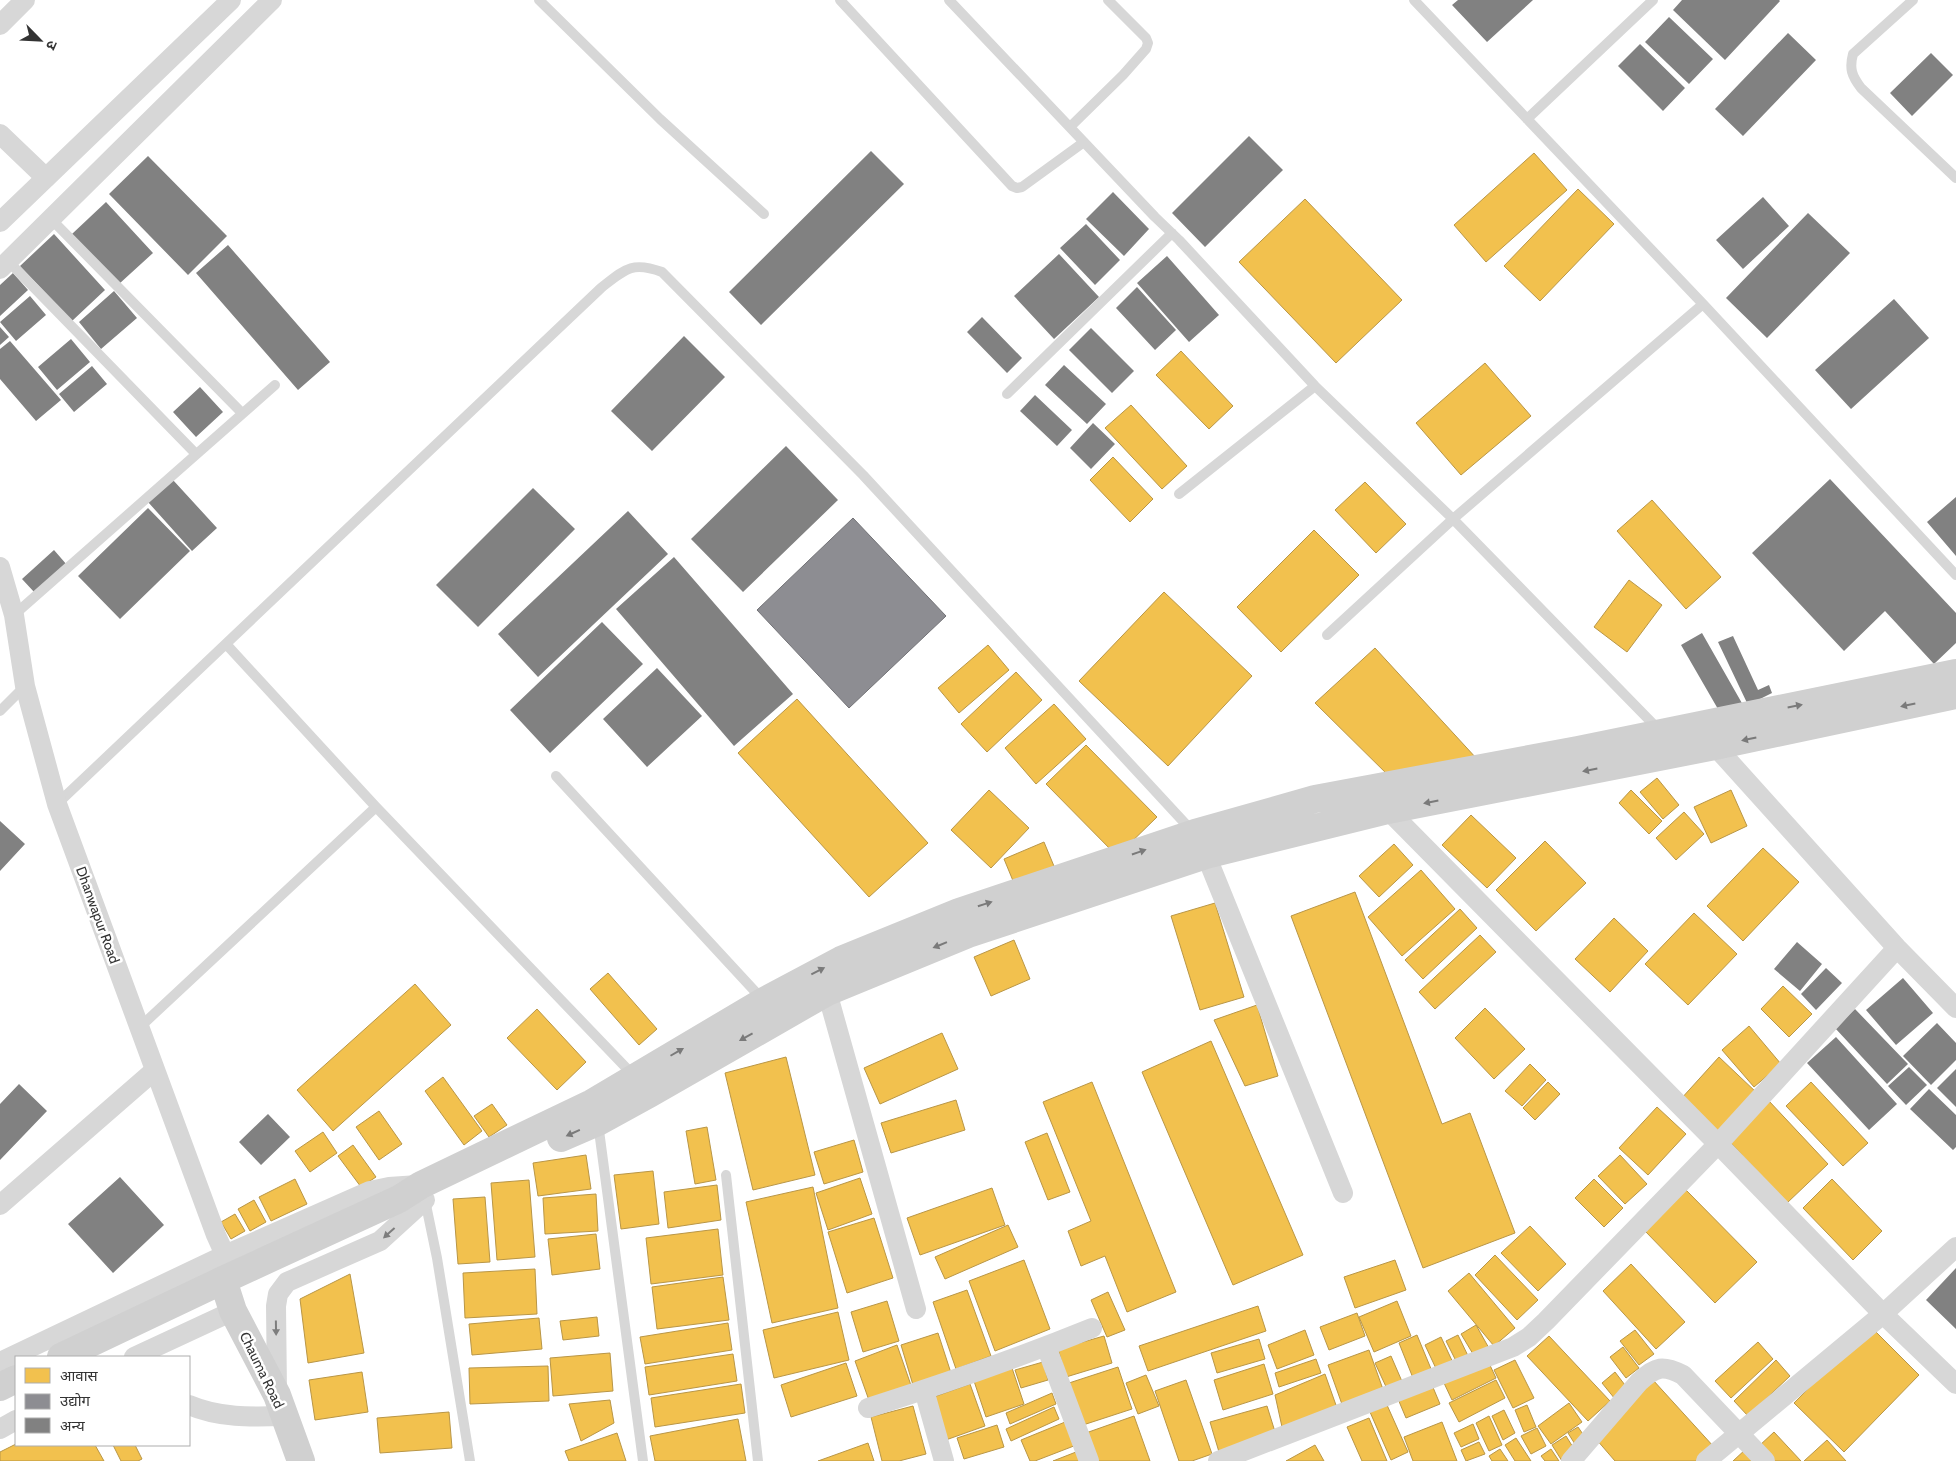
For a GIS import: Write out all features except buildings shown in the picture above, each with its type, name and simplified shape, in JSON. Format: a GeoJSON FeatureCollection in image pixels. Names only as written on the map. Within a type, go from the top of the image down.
{"type":"FeatureCollection","features":[{"type":"Feature","properties":{"kind":"street"},"geometry":{"type":"LineString","coordinates":[[0,25],[25,0]]}},
{"type":"Feature","properties":{"kind":"street"},"geometry":{"type":"LineString","coordinates":[[0,222],[231,0]]}},
{"type":"Feature","properties":{"kind":"street"},"geometry":{"type":"LineString","coordinates":[[4,265],[272,0]]}},
{"type":"Feature","properties":{"kind":"street"},"geometry":{"type":"LineString","coordinates":[[0,134],[46,178]]}},
{"type":"Feature","properties":{"kind":"street","name":"Dhanwapur Road"},"geometry":{"type":"LineString","coordinates":[[0,567],[14,615],[25,686],[57,804],[216,1235],[224,1267]]}},
{"type":"Feature","properties":{"kind":"street"},"geometry":{"type":"LineString","coordinates":[[1851,706],[1956,673]]}},
{"type":"Feature","properties":{"kind":"street"},"geometry":{"type":"LineString","coordinates":[[0,1362],[224,1267],[417,1194],[598,1122],[642,1085],[770,1011],[841,960],[963,923],[1201,844],[1315,799],[1383,799],[1851,706],[1956,695]]}},
{"type":"Feature","properties":{"kind":"street"},"geometry":{"type":"LineString","coordinates":[[1383,799],[1662,733],[1711,735],[1897,948],[1956,1008]]}},
{"type":"Feature","properties":{"kind":"street"},"geometry":{"type":"LineString","coordinates":[[1383,799],[1883,1314],[1956,1384]]}},
{"type":"Feature","properties":{"kind":"street"},"geometry":{"type":"LineString","coordinates":[[1201,844],[1343,1193]]}},
{"type":"Feature","properties":{"kind":"street"},"geometry":{"type":"LineString","coordinates":[[770,1011],[826,992],[963,923]]}},
{"type":"Feature","properties":{"kind":"street"},"geometry":{"type":"LineString","coordinates":[[1219,1461],[1512,1347],[1529,1337],[1546,1322],[1718,1144],[1897,948]]}},
{"type":"Feature","properties":{"kind":"street"},"geometry":{"type":"LineString","coordinates":[[826,992],[916,1309]]}},
{"type":"Feature","properties":{"kind":"street"},"geometry":{"type":"LineString","coordinates":[[0,1205],[155,1070]]}},
{"type":"Feature","properties":{"kind":"street"},"geometry":{"type":"LineString","coordinates":[[190,1405],[202,1411],[242,1418],[281,1406],[276,1306],[278,1294],[287,1282],[380,1241],[417,1194],[592,1103],[642,1085]]}},
{"type":"Feature","properties":{"kind":"street"},"geometry":{"type":"LineString","coordinates":[[1706,1461],[1883,1314],[1956,1248]]}},
{"type":"Feature","properties":{"kind":"street"},"geometry":{"type":"LineString","coordinates":[[63,1356],[165,1307],[224,1267]]}},
{"type":"Feature","properties":{"kind":"street","name":"Chauma Road"},"geometry":{"type":"LineString","coordinates":[[224,1267],[233,1311],[281,1406],[301,1461]]}},
{"type":"Feature","properties":{"kind":"street"},"geometry":{"type":"LineString","coordinates":[[136,1356],[233,1311]]}},
{"type":"Feature","properties":{"kind":"street"},"geometry":{"type":"LineString","coordinates":[[868,1408],[924,1390],[1092,1328]]}},
{"type":"Feature","properties":{"kind":"street"},"geometry":{"type":"LineString","coordinates":[[1046,1346],[1089,1461]]}},
{"type":"Feature","properties":{"kind":"street"},"geometry":{"type":"LineString","coordinates":[[1571,1461],[1650,1371],[1666,1367],[1683,1375],[1765,1461]]}},
{"type":"Feature","properties":{"kind":"street"},"geometry":{"type":"LineString","coordinates":[[0,1387],[15,1380]]}},
{"type":"Feature","properties":{"kind":"street"},"geometry":{"type":"LineString","coordinates":[[924,1390],[944,1461]]}},
{"type":"Feature","properties":{"kind":"street"},"geometry":{"type":"LineString","coordinates":[[0,1429],[15,1421]]}},
{"type":"Feature","properties":{"kind":"lane"},"geometry":{"type":"LineString","coordinates":[[539,0],[660,120],[764,214]]}},
{"type":"Feature","properties":{"kind":"lane"},"geometry":{"type":"LineString","coordinates":[[840,0],[1012,186],[1022,187],[1084,142]]}},
{"type":"Feature","properties":{"kind":"lane"},"geometry":{"type":"LineString","coordinates":[[949,0],[1172,233],[1315,386],[1453,519],[1662,733]]}},
{"type":"Feature","properties":{"kind":"lane"},"geometry":{"type":"LineString","coordinates":[[1070,127],[1123,75],[1146,49],[1148,43],[1146,38],[1108,0]]}},
{"type":"Feature","properties":{"kind":"lane"},"geometry":{"type":"LineString","coordinates":[[1414,0],[1703,304],[1956,575]]}},
{"type":"Feature","properties":{"kind":"lane"},"geometry":{"type":"LineString","coordinates":[[1913,0],[1852,54],[1850,64],[1852,76],[1861,88],[1956,178]]}},
{"type":"Feature","properties":{"kind":"lane"},"geometry":{"type":"LineString","coordinates":[[1527,119],[1650,1]]}},
{"type":"Feature","properties":{"kind":"lane"},"geometry":{"type":"LineString","coordinates":[[51,219],[242,413]]}},
{"type":"Feature","properties":{"kind":"lane"},"geometry":{"type":"LineString","coordinates":[[1007,394],[1172,233]]}},
{"type":"Feature","properties":{"kind":"lane"},"geometry":{"type":"LineString","coordinates":[[4,265],[196,454]]}},
{"type":"Feature","properties":{"kind":"lane"},"geometry":{"type":"LineString","coordinates":[[57,804],[601,288],[624,270],[644,266],[662,272],[863,475],[1201,844]]}},
{"type":"Feature","properties":{"kind":"lane"},"geometry":{"type":"LineString","coordinates":[[1327,635],[1453,519],[1703,304]]}},
{"type":"Feature","properties":{"kind":"lane"},"geometry":{"type":"LineString","coordinates":[[14,615],[275,385]]}},
{"type":"Feature","properties":{"kind":"lane"},"geometry":{"type":"LineString","coordinates":[[1179,494],[1315,386]]}},
{"type":"Feature","properties":{"kind":"lane"},"geometry":{"type":"LineString","coordinates":[[226,644],[376,807],[642,1085]]}},
{"type":"Feature","properties":{"kind":"lane"},"geometry":{"type":"LineString","coordinates":[[0,711],[25,686]]}},
{"type":"Feature","properties":{"kind":"lane"},"geometry":{"type":"LineString","coordinates":[[556,776],[770,1011]]}},
{"type":"Feature","properties":{"kind":"lane"},"geometry":{"type":"LineString","coordinates":[[140,1027],[376,807]]}},
{"type":"Feature","properties":{"kind":"lane"},"geometry":{"type":"LineString","coordinates":[[598,1122],[643,1461]]}},
{"type":"Feature","properties":{"kind":"lane"},"geometry":{"type":"LineString","coordinates":[[726,1175],[758,1461]]}},
{"type":"Feature","properties":{"kind":"lane"},"geometry":{"type":"LineString","coordinates":[[417,1194],[437,1258],[470,1461]]}}]}
